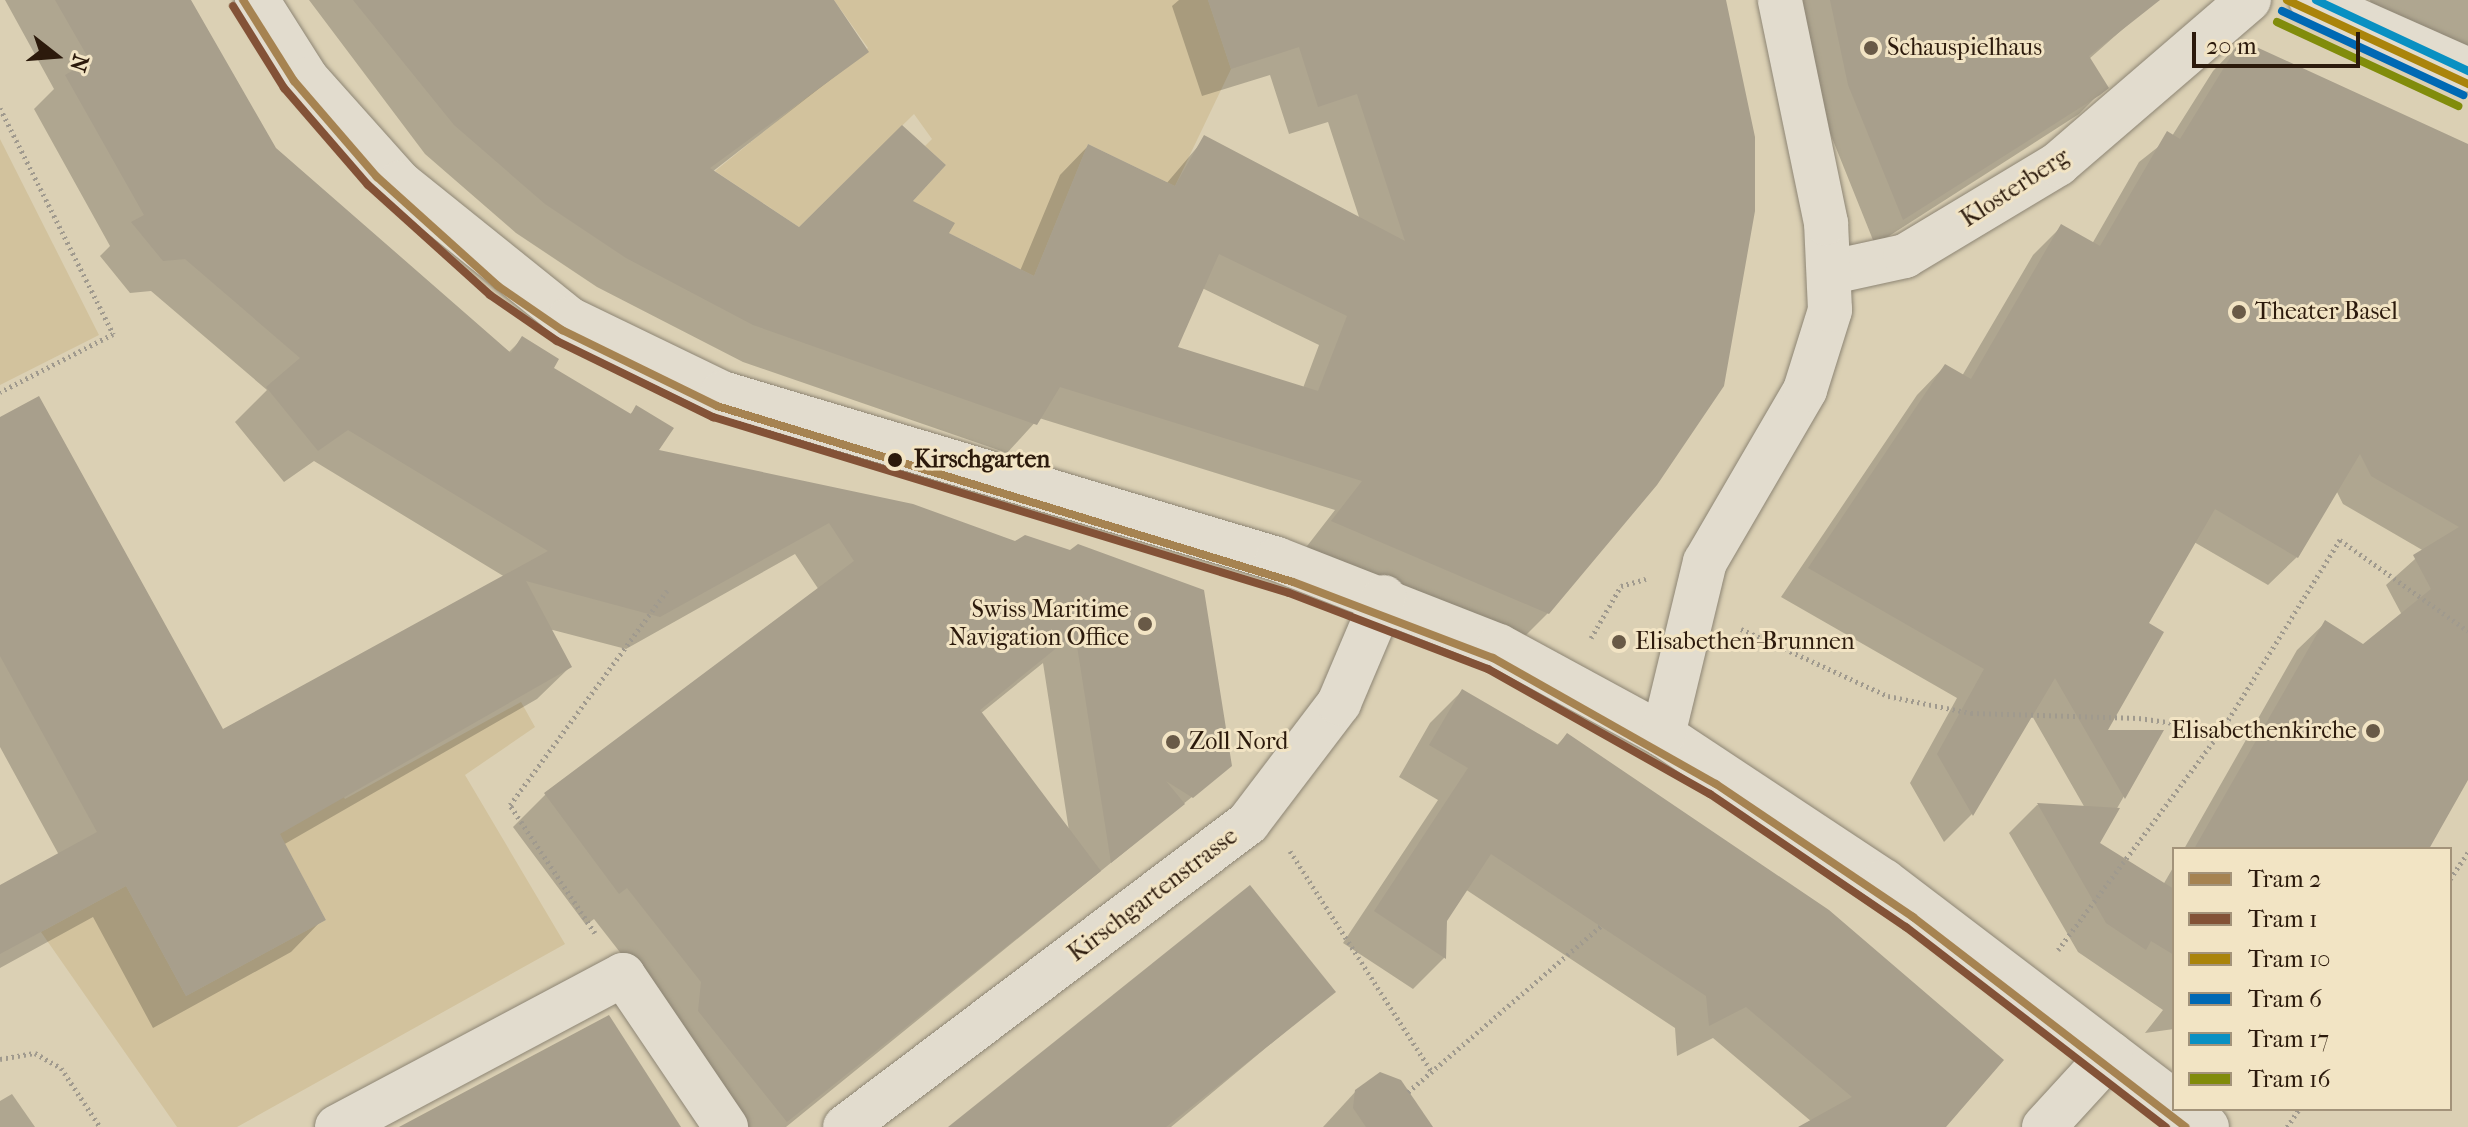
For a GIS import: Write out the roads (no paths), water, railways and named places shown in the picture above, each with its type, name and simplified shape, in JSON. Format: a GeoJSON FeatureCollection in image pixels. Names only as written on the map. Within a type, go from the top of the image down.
{"type":"FeatureCollection","features":[{"type":"Feature","properties":{"kind":"street"},"geometry":{"type":"LineString","coordinates":[[257,0],[307,79],[400,183],[497,267],[615,345],[722,393],[1384,597],[1563,678],[1663,735],[1884,881],[2172,1100]]}},
{"type":"Feature","properties":{"kind":"street"},"geometry":{"type":"LineString","coordinates":[[1663,735],[1705,562],[1821,355],[1832,272],[1780,0]]}},
{"type":"Feature","properties":{"kind":"street","name":"Klosterberg"},"geometry":{"type":"LineString","coordinates":[[1832,272],[1905,256],[2058,164],[2249,0]]}},
{"type":"Feature","properties":{"kind":"street"},"geometry":{"type":"LineString","coordinates":[[2311,0],[2468,70]]}},
{"type":"Feature","properties":{"kind":"street","name":"Kirschgartenstrasse"},"geometry":{"type":"LineString","coordinates":[[845,1127],[1248,823],[1339,703],[1384,597]]}},
{"type":"Feature","properties":{"kind":"street"},"geometry":{"type":"LineString","coordinates":[[337,1127],[623,975],[726,1127]]}},
{"type":"Feature","properties":{"kind":"street"},"geometry":{"type":"LineString","coordinates":[[2044,1127],[2111,1054]]}},
{"type":"Feature","properties":{"kind":"street"},"geometry":{"type":"LineString","coordinates":[[2111,1054],[2183,1127]]}},
{"type":"Feature","properties":{"kind":"street"},"geometry":{"type":"LineString","coordinates":[[2186,1111],[2207,1127]]}},
{"type":"Feature","properties":{"kind":"tram line","name":"2"},"geometry":{"type":"LineString","coordinates":[[243,0],[294,81],[377,177],[498,286],[562,330],[717,406],[1293,582],[1493,658],[1716,784],[1913,917],[2186,1127]]}},
{"type":"Feature","properties":{"kind":"tram line","name":"10"},"geometry":{"type":"LineString","coordinates":[[2287,0],[2468,84]]}},
{"type":"Feature","properties":{"kind":"tram line","name":"17"},"geometry":{"type":"LineString","coordinates":[[2316,0],[2468,71]]}},
{"type":"Feature","properties":{"kind":"tram line","name":"1"},"geometry":{"type":"LineString","coordinates":[[233,6],[284,88],[368,185],[490,295],[557,341],[713,417],[1289,593],[1488,669],[1710,794],[1906,927],[2166,1127]]}},
{"type":"Feature","properties":{"kind":"tram line","name":"6"},"geometry":{"type":"LineString","coordinates":[[2282,11],[2463,95]]}},
{"type":"Feature","properties":{"kind":"tram line","name":"16"},"geometry":{"type":"LineString","coordinates":[[2277,22],[2458,106]]}},
{"type":"Feature","properties":{"kind":"place","name":"Schauspielhaus"},"geometry":{"type":"Point","coordinates":[1871,48]}},
{"type":"Feature","properties":{"kind":"place","name":"Theater Basel"},"geometry":{"type":"Point","coordinates":[2239,312]}},
{"type":"Feature","properties":{"kind":"place","name":"Kirschgarten"},"geometry":{"type":"Point","coordinates":[895,460]}},
{"type":"Feature","properties":{"kind":"place","name":"Swiss Maritime Navigation Office"},"geometry":{"type":"Point","coordinates":[1145,624]}},
{"type":"Feature","properties":{"kind":"place","name":"Elisabethen-Brunnen"},"geometry":{"type":"Point","coordinates":[1619,642]}},
{"type":"Feature","properties":{"kind":"place","name":"Elisabethenkirche"},"geometry":{"type":"Point","coordinates":[2373,731]}},
{"type":"Feature","properties":{"kind":"place","name":"Zoll Nord"},"geometry":{"type":"Point","coordinates":[1173,742]}}]}
